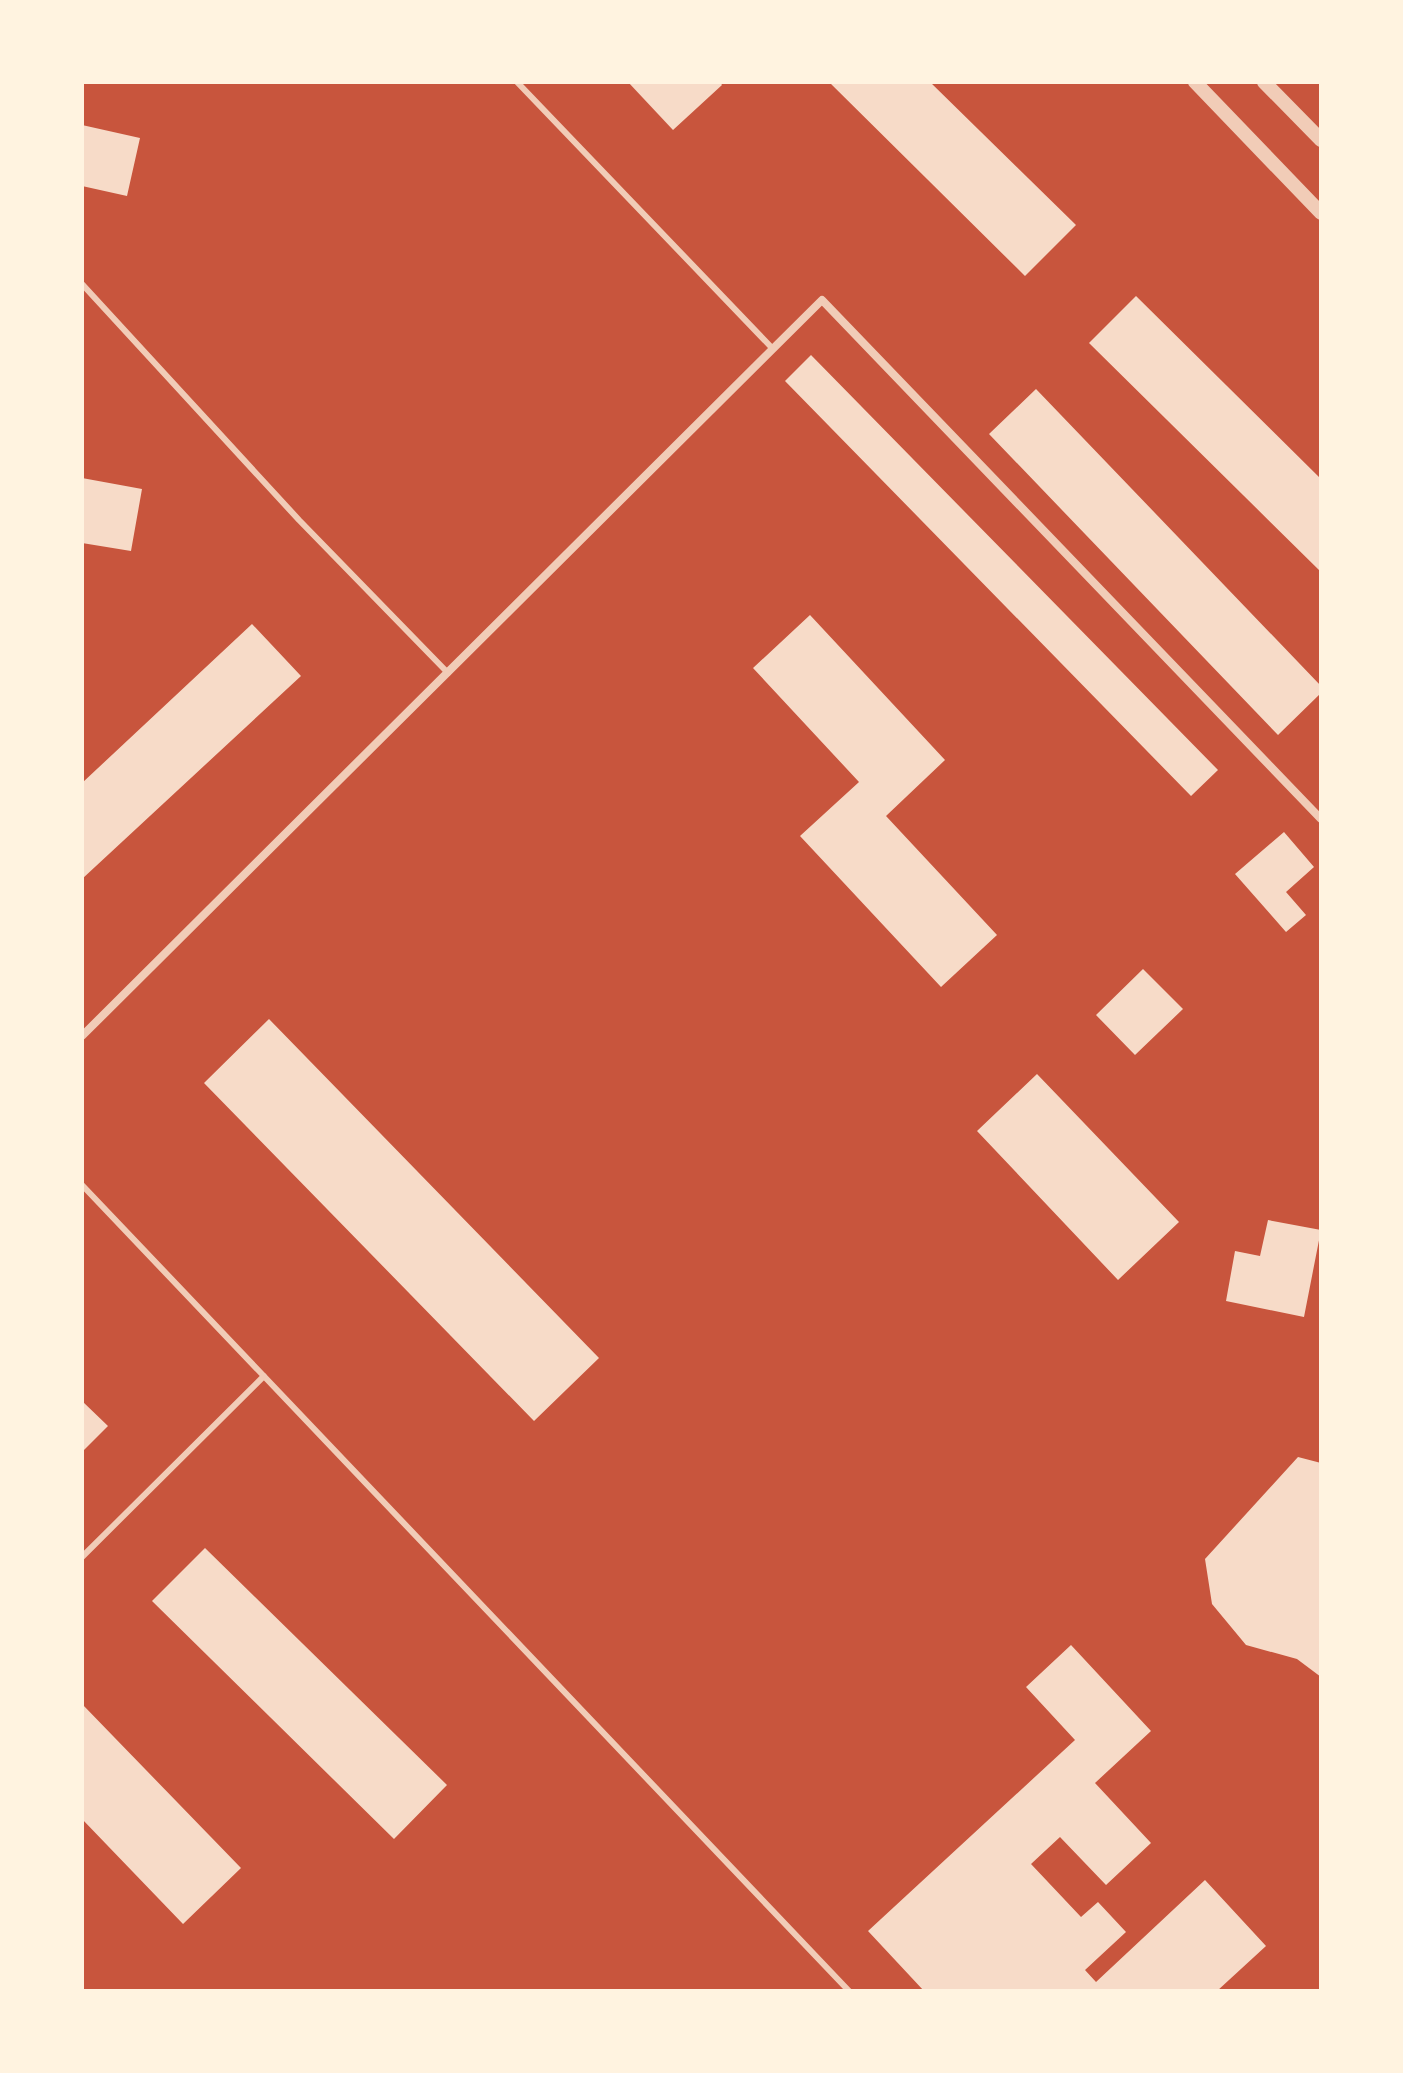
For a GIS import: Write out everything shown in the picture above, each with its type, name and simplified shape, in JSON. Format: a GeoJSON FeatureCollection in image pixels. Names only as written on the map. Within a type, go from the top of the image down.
{"type":"FeatureCollection","features":[{"type":"Feature","properties":{"kind":"street"},"geometry":{"type":"LineString","coordinates":[[1195,82],[1321,213]]}},
{"type":"Feature","properties":{"kind":"street"},"geometry":{"type":"LineString","coordinates":[[1264,82],[1321,140]]}},
{"type":"Feature","properties":{"kind":"street"},"geometry":{"type":"LineString","coordinates":[[82,1036],[822,300],[1321,819]]}},
{"type":"Feature","properties":{"kind":"lane"},"geometry":{"type":"LineString","coordinates":[[517,82],[773,349]]}},
{"type":"Feature","properties":{"kind":"lane"},"geometry":{"type":"LineString","coordinates":[[82,284],[299,520],[448,673]]}},
{"type":"Feature","properties":{"kind":"lane"},"geometry":{"type":"LineString","coordinates":[[82,1185],[849,1991]]}},
{"type":"Feature","properties":{"kind":"lane"},"geometry":{"type":"LineString","coordinates":[[82,1557],[264,1376]]}},
{"type":"Feature","properties":{"kind":"building"},"geometry":{"type":"Polygon","coordinates":[[[628,82],[720,82],[722,85],[673,130],[628,82]]]}},
{"type":"Feature","properties":{"kind":"building"},"geometry":{"type":"Polygon","coordinates":[[[829,82],[930,82],[1076,225],[1025,276],[829,82]]]}},
{"type":"Feature","properties":{"kind":"building"},"geometry":{"type":"Polygon","coordinates":[[[82,125],[140,138],[127,196],[82,186],[82,125]]]}},
{"type":"Feature","properties":{"kind":"building"},"geometry":{"type":"Polygon","coordinates":[[[1136,296],[1321,479],[1321,572],[1089,343],[1136,296]]]}},
{"type":"Feature","properties":{"kind":"building"},"geometry":{"type":"Polygon","coordinates":[[[811,355],[1218,770],[1191,796],[785,381],[811,355]]]}},
{"type":"Feature","properties":{"kind":"building"},"geometry":{"type":"Polygon","coordinates":[[[1036,389],[1321,686],[1321,693],[1278,735],[989,434],[1036,389]]]}},
{"type":"Feature","properties":{"kind":"building"},"geometry":{"type":"Polygon","coordinates":[[[82,478],[142,489],[131,551],[82,543],[82,478]]]}},
{"type":"Feature","properties":{"kind":"building"},"geometry":{"type":"Polygon","coordinates":[[[810,615],[945,760],[886,816],[997,935],[941,987],[800,836],[859,782],[753,668],[810,615]]]}},
{"type":"Feature","properties":{"kind":"building"},"geometry":{"type":"Polygon","coordinates":[[[252,624],[301,676],[82,879],[82,783],[252,624]]]}},
{"type":"Feature","properties":{"kind":"building"},"geometry":{"type":"Polygon","coordinates":[[[1284,832],[1314,867],[1286,892],[1306,915],[1286,932],[1235,874],[1284,832]]]}},
{"type":"Feature","properties":{"kind":"building"},"geometry":{"type":"Polygon","coordinates":[[[1143,969],[1183,1009],[1135,1055],[1096,1015],[1143,969]]]}},
{"type":"Feature","properties":{"kind":"building"},"geometry":{"type":"Polygon","coordinates":[[[269,1019],[599,1358],[534,1421],[204,1083],[269,1019]]]}},
{"type":"Feature","properties":{"kind":"building"},"geometry":{"type":"Polygon","coordinates":[[[1037,1074],[1179,1222],[1118,1280],[977,1131],[1037,1074]]]}},
{"type":"Feature","properties":{"kind":"building"},"geometry":{"type":"Polygon","coordinates":[[[1268,1220],[1321,1230],[1304,1317],[1226,1301],[1235,1251],[1260,1256],[1268,1220]]]}},
{"type":"Feature","properties":{"kind":"building"},"geometry":{"type":"Polygon","coordinates":[[[82,1401],[108,1426],[82,1452],[82,1401]]]}},
{"type":"Feature","properties":{"kind":"building"},"geometry":{"type":"Polygon","coordinates":[[[1298,1457],[1321,1463],[1321,1677],[1297,1659],[1246,1645],[1212,1604],[1205,1559],[1298,1457]]]}},
{"type":"Feature","properties":{"kind":"building"},"geometry":{"type":"Polygon","coordinates":[[[205,1548],[447,1785],[394,1839],[152,1601],[205,1548]]]}},
{"type":"Feature","properties":{"kind":"building"},"geometry":{"type":"Polygon","coordinates":[[[1071,1645],[1151,1731],[1095,1783],[1151,1843],[1106,1885],[1060,1837],[1031,1864],[1081,1917],[1098,1902],[1126,1932],[1085,1970],[1096,1982],[1205,1880],[1266,1946],[1217,1991],[924,1991],[868,1931],[1075,1740],[1026,1687],[1071,1645]]]}},
{"type":"Feature","properties":{"kind":"building"},"geometry":{"type":"Polygon","coordinates":[[[82,1704],[241,1868],[183,1924],[82,1819],[82,1704]]]}}]}
